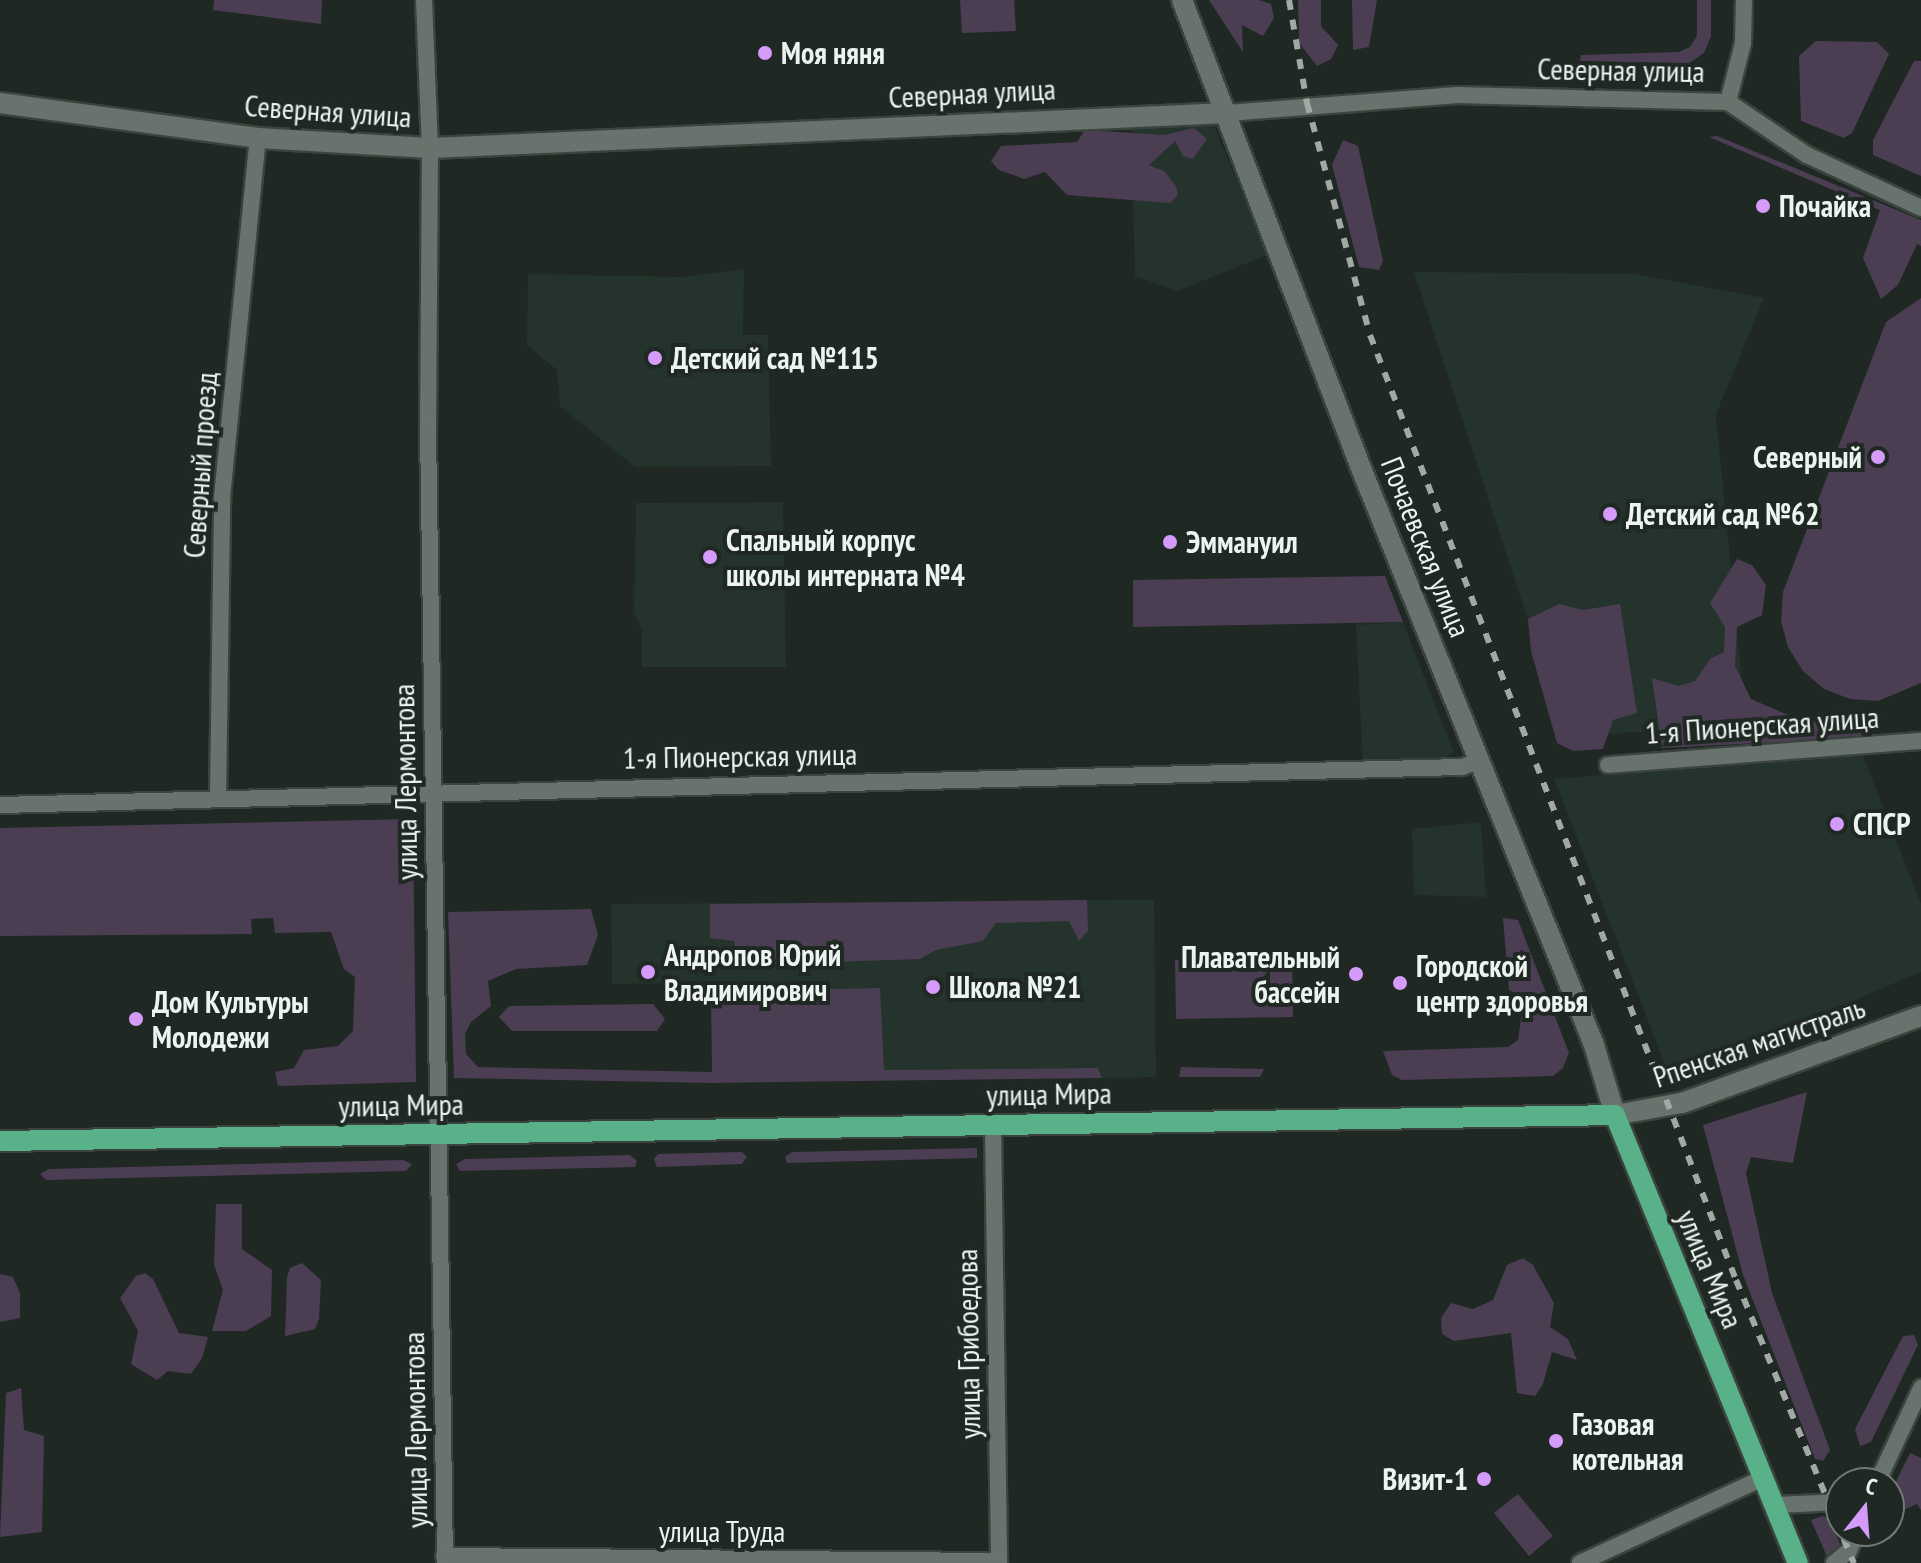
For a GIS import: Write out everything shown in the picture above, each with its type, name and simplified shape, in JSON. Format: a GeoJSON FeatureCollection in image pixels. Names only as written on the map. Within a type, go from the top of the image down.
{"type":"FeatureCollection","features":[{"type":"Feature","properties":{"kind":"main road","name":"Почаевская улица"},"geometry":{"type":"LineString","coordinates":[[1182,0],[1228,113],[1361,468],[1594,1045],[1615,1115]]}},
{"type":"Feature","properties":{"kind":"main road","name":"Северная улица"},"geometry":{"type":"LineString","coordinates":[[0,103],[258,138],[430,148],[1228,113]]}},
{"type":"Feature","properties":{"kind":"main road","name":"Рпенская магистраль"},"geometry":{"type":"LineString","coordinates":[[1615,1115],[1682,1103],[1921,1016]]}},
{"type":"Feature","properties":{"kind":"main road","name":"улица Мира"},"geometry":{"type":"LineString","coordinates":[[0,1141],[1615,1115],[1798,1563]]}},
{"type":"Feature","properties":{"kind":"street","name":"улица Лермонтова"},"geometry":{"type":"LineString","coordinates":[[424,0],[430,148],[432,792],[440,1134],[444,1560]]}},
{"type":"Feature","properties":{"kind":"street"},"geometry":{"type":"LineString","coordinates":[[1728,102],[1743,43],[1744,0]]}},
{"type":"Feature","properties":{"kind":"street","name":"Северная улица"},"geometry":{"type":"LineString","coordinates":[[1228,113],[1307,103],[1457,95],[1728,102],[1807,155],[1921,208]]}},
{"type":"Feature","properties":{"kind":"street","name":"Северный проезд"},"geometry":{"type":"LineString","coordinates":[[218,798],[222,497],[258,138]]}},
{"type":"Feature","properties":{"kind":"street","name":"1-я Пионерская улица"},"geometry":{"type":"LineString","coordinates":[[1608,765],[1921,741]]}},
{"type":"Feature","properties":{"kind":"street","name":"1-я Пионерская улица"},"geometry":{"type":"LineString","coordinates":[[0,805],[1462,767],[1481,760]]}},
{"type":"Feature","properties":{"kind":"street","name":"улица Грибоедова"},"geometry":{"type":"LineString","coordinates":[[993,1125],[999,1562]]}},
{"type":"Feature","properties":{"kind":"street"},"geometry":{"type":"LineString","coordinates":[[1884,1467],[1921,1388]]}},
{"type":"Feature","properties":{"kind":"street"},"geometry":{"type":"LineString","coordinates":[[1580,1563],[1765,1477]]}},
{"type":"Feature","properties":{"kind":"street"},"geometry":{"type":"LineString","coordinates":[[1776,1505],[1825,1503]]}},
{"type":"Feature","properties":{"kind":"street"},"geometry":{"type":"LineString","coordinates":[[1834,1563],[1851,1547]]}},
{"type":"Feature","properties":{"kind":"street","name":"улица Труда"},"geometry":{"type":"LineString","coordinates":[[444,1560],[999,1562]]}},
{"type":"Feature","properties":{"kind":"shaded area"},"geometry":{"type":"Polygon","coordinates":[[[214,0],[322,0],[321,24],[213,10],[214,0]]]}},
{"type":"Feature","properties":{"kind":"shaded area"},"geometry":{"type":"Polygon","coordinates":[[[960,0],[1014,0],[1016,31],[962,33],[960,0]]]}},
{"type":"Feature","properties":{"kind":"shaded area"},"geometry":{"type":"Polygon","coordinates":[[[1209,0],[1259,0],[1271,4],[1274,18],[1263,36],[1242,25],[1243,52],[1209,0]]]}},
{"type":"Feature","properties":{"kind":"shaded area"},"geometry":{"type":"Polygon","coordinates":[[[1298,0],[1321,0],[1321,26],[1338,45],[1331,59],[1317,66],[1299,43],[1298,0]]]}},
{"type":"Feature","properties":{"kind":"shaded area"},"geometry":{"type":"Polygon","coordinates":[[[1352,0],[1377,0],[1369,47],[1353,50],[1352,0]]]}},
{"type":"Feature","properties":{"kind":"shaded area"},"geometry":{"type":"Polygon","coordinates":[[[1697,0],[1711,0],[1711,36],[1704,53],[1688,64],[1580,61],[1581,55],[1679,52],[1690,47],[1697,36],[1697,0]]]}},
{"type":"Feature","properties":{"kind":"shaded area"},"geometry":{"type":"Polygon","coordinates":[[[1816,41],[1877,42],[1889,54],[1852,133],[1844,138],[1801,121],[1799,56],[1816,41]]]}},
{"type":"Feature","properties":{"kind":"shaded area"},"geometry":{"type":"Polygon","coordinates":[[[1914,61],[1921,61],[1921,176],[1873,155],[1873,140],[1914,61]]]}},
{"type":"Feature","properties":{"kind":"shaded area"},"geometry":{"type":"Polygon","coordinates":[[[1214,125],[1267,255],[1177,291],[1135,276],[1131,128],[1214,125]]]}},
{"type":"Feature","properties":{"kind":"shaded area"},"geometry":{"type":"Polygon","coordinates":[[[1194,128],[1207,139],[1193,159],[1183,156],[1175,141],[1149,165],[1164,171],[1176,186],[1178,195],[1170,203],[1067,195],[1045,172],[1024,179],[999,170],[991,161],[1001,146],[1077,142],[1085,130],[1164,135],[1194,128]]]}},
{"type":"Feature","properties":{"kind":"shaded area"},"geometry":{"type":"Polygon","coordinates":[[[1717,136],[1921,220],[1921,246],[1917,244],[1898,285],[1881,299],[1863,258],[1880,210],[1709,137],[1717,136]]]}},
{"type":"Feature","properties":{"kind":"shaded area"},"geometry":{"type":"Polygon","coordinates":[[[1343,140],[1358,146],[1383,261],[1379,270],[1359,267],[1332,165],[1343,140]]]}},
{"type":"Feature","properties":{"kind":"shaded area","name":"Детский сад №115"},"geometry":{"type":"Polygon","coordinates":[[[744,269],[743,335],[768,335],[771,466],[635,467],[560,406],[557,370],[527,345],[528,274],[683,277],[744,269]]]}},
{"type":"Feature","properties":{"kind":"shaded area","name":"Детский сад №62"},"geometry":{"type":"Polygon","coordinates":[[[1414,272],[1635,274],[1764,298],[1716,414],[1746,725],[1561,737],[1532,632],[1414,272]]]}},
{"type":"Feature","properties":{"kind":"shaded area","name":"Северный"},"geometry":{"type":"Polygon","coordinates":[[[1921,298],[1921,683],[1878,701],[1850,699],[1824,689],[1803,671],[1788,647],[1781,621],[1783,592],[1886,322],[1921,298]]]}},
{"type":"Feature","properties":{"kind":"shaded area","name":"Cпальный корпус школы интерната №4"},"geometry":{"type":"Polygon","coordinates":[[[783,502],[786,667],[642,667],[642,631],[634,612],[636,503],[783,502]]]}},
{"type":"Feature","properties":{"kind":"shaded area"},"geometry":{"type":"Polygon","coordinates":[[[1737,559],[1752,565],[1766,585],[1762,615],[1737,627],[1735,666],[1751,699],[1802,721],[1861,723],[1861,738],[1662,748],[1652,678],[1678,686],[1695,681],[1710,659],[1724,652],[1725,627],[1710,603],[1737,559]]]}},
{"type":"Feature","properties":{"kind":"shaded area"},"geometry":{"type":"Polygon","coordinates":[[[1385,576],[1403,622],[1133,627],[1133,580],[1385,576]]]}},
{"type":"Feature","properties":{"kind":"shaded area"},"geometry":{"type":"Polygon","coordinates":[[[1559,604],[1583,610],[1620,604],[1637,713],[1613,720],[1603,749],[1573,751],[1557,743],[1531,651],[1528,619],[1559,604]]]}},
{"type":"Feature","properties":{"kind":"shaded area"},"geometry":{"type":"Polygon","coordinates":[[[1403,622],[1454,753],[1435,762],[1363,763],[1356,625],[1403,622]]]}},
{"type":"Feature","properties":{"kind":"shaded area"},"geometry":{"type":"Polygon","coordinates":[[[1862,753],[1921,904],[1921,972],[1752,1043],[1666,1067],[1554,779],[1862,753]]]}},
{"type":"Feature","properties":{"kind":"shaded area"},"geometry":{"type":"Polygon","coordinates":[[[413,819],[416,1082],[278,1086],[275,1072],[294,1068],[304,1050],[338,1046],[353,1031],[355,977],[344,969],[331,932],[275,933],[273,918],[251,919],[252,934],[0,936],[0,828],[413,819]]]}},
{"type":"Feature","properties":{"kind":"shaded area"},"geometry":{"type":"Polygon","coordinates":[[[1481,822],[1486,897],[1414,895],[1412,829],[1481,822]]]}},
{"type":"Feature","properties":{"kind":"shaded area"},"geometry":{"type":"Polygon","coordinates":[[[1087,900],[1088,931],[1079,941],[1069,921],[996,923],[983,941],[936,950],[920,959],[740,965],[734,941],[710,938],[710,904],[1087,900]]]}},
{"type":"Feature","properties":{"kind":"shaded area","name":"Школа №21"},"geometry":{"type":"Polygon","coordinates":[[[1154,900],[1156,1077],[1102,1078],[1098,1068],[712,1072],[711,983],[612,984],[611,904],[1154,900]]]}},
{"type":"Feature","properties":{"kind":"shaded area"},"geometry":{"type":"Polygon","coordinates":[[[591,909],[598,935],[587,965],[516,969],[488,981],[491,1006],[471,1022],[465,1034],[466,1054],[478,1067],[712,1072],[711,992],[880,988],[884,1070],[1098,1068],[1102,1078],[712,1083],[454,1078],[448,912],[591,909]]]}},
{"type":"Feature","properties":{"kind":"shaded area"},"geometry":{"type":"Polygon","coordinates":[[[1503,918],[1518,920],[1569,1053],[1563,1068],[1553,1076],[1402,1080],[1392,1075],[1383,1051],[1508,1047],[1518,1040],[1524,996],[1509,990],[1503,918]]]}},
{"type":"Feature","properties":{"kind":"shaded area"},"geometry":{"type":"Polygon","coordinates":[[[1292,958],[1293,1017],[1176,1019],[1175,960],[1292,958]]]}},
{"type":"Feature","properties":{"kind":"shaded area"},"geometry":{"type":"Polygon","coordinates":[[[653,1004],[665,1019],[657,1031],[512,1031],[499,1017],[509,1006],[653,1004]]]}},
{"type":"Feature","properties":{"kind":"shaded area"},"geometry":{"type":"Polygon","coordinates":[[[1181,1067],[1264,1069],[1260,1077],[1179,1077],[1181,1067]]]}},
{"type":"Feature","properties":{"kind":"shaded area"},"geometry":{"type":"Polygon","coordinates":[[[1807,1092],[1793,1163],[1751,1157],[1746,1173],[1772,1293],[1830,1450],[1823,1461],[1815,1459],[1743,1275],[1703,1125],[1807,1092]]]}},
{"type":"Feature","properties":{"kind":"shaded area"},"geometry":{"type":"Polygon","coordinates":[[[977,1148],[977,1158],[787,1163],[785,1157],[792,1152],[977,1148]]]}},
{"type":"Feature","properties":{"kind":"shaded area"},"geometry":{"type":"Polygon","coordinates":[[[742,1152],[747,1157],[742,1164],[657,1167],[654,1159],[658,1154],[742,1152]]]}},
{"type":"Feature","properties":{"kind":"shaded area"},"geometry":{"type":"Polygon","coordinates":[[[630,1155],[637,1161],[635,1167],[460,1171],[456,1164],[465,1159],[630,1155]]]}},
{"type":"Feature","properties":{"kind":"shaded area"},"geometry":{"type":"Polygon","coordinates":[[[403,1160],[412,1164],[406,1171],[46,1180],[40,1174],[49,1169],[403,1160]]]}},
{"type":"Feature","properties":{"kind":"shaded area"},"geometry":{"type":"Polygon","coordinates":[[[216,1204],[242,1204],[242,1249],[272,1270],[271,1316],[246,1331],[212,1331],[223,1290],[214,1265],[216,1204]]]}},
{"type":"Feature","properties":{"kind":"shaded area"},"geometry":{"type":"Polygon","coordinates":[[[1523,1258],[1533,1265],[1554,1303],[1550,1327],[1568,1339],[1577,1360],[1552,1352],[1543,1384],[1535,1396],[1517,1393],[1511,1333],[1454,1341],[1442,1334],[1441,1318],[1451,1303],[1473,1309],[1493,1300],[1507,1265],[1523,1258]]]}},
{"type":"Feature","properties":{"kind":"shaded area"},"geometry":{"type":"Polygon","coordinates":[[[302,1263],[321,1280],[319,1319],[315,1329],[285,1336],[287,1277],[290,1268],[302,1263]]]}},
{"type":"Feature","properties":{"kind":"shaded area"},"geometry":{"type":"Polygon","coordinates":[[[145,1273],[153,1279],[179,1333],[208,1337],[202,1358],[191,1374],[168,1371],[157,1380],[131,1364],[138,1331],[120,1298],[136,1276],[145,1273]]]}},
{"type":"Feature","properties":{"kind":"shaded area"},"geometry":{"type":"Polygon","coordinates":[[[0,1274],[13,1277],[20,1293],[20,1318],[0,1322],[0,1274]]]}},
{"type":"Feature","properties":{"kind":"shaded area"},"geometry":{"type":"Polygon","coordinates":[[[1914,1335],[1918,1345],[1871,1442],[1860,1446],[1855,1429],[1903,1336],[1914,1335]]]}},
{"type":"Feature","properties":{"kind":"shaded area"},"geometry":{"type":"Polygon","coordinates":[[[21,1388],[24,1430],[44,1436],[42,1532],[0,1537],[6,1393],[21,1388]]]}},
{"type":"Feature","properties":{"kind":"shaded area"},"geometry":{"type":"Polygon","coordinates":[[[1910,1453],[1921,1458],[1921,1510],[1917,1504],[1905,1509],[1903,1467],[1910,1453]]]}},
{"type":"Feature","properties":{"kind":"shaded area"},"geometry":{"type":"Polygon","coordinates":[[[1518,1494],[1553,1536],[1529,1556],[1494,1513],[1518,1494]]]}},
{"type":"Feature","properties":{"kind":"shaded area"},"geometry":{"type":"Polygon","coordinates":[[[1825,1517],[1825,1547],[1838,1547],[1828,1559],[1811,1520],[1825,1517]]]}},
{"type":"Feature","properties":{"kind":"railway"},"geometry":{"type":"LineString","coordinates":[[1289,0],[1307,103],[1370,335],[1736,1280],[1854,1563]]}},
{"type":"Feature","properties":{"kind":"place","name":"Моя няня"},"geometry":{"type":"Point","coordinates":[765,53]}},
{"type":"Feature","properties":{"kind":"place","name":"Почайка"},"geometry":{"type":"Point","coordinates":[1763,206]}},
{"type":"Feature","properties":{"kind":"place","name":"Детский сад №115"},"geometry":{"type":"Point","coordinates":[655,358]}},
{"type":"Feature","properties":{"kind":"place","name":"Северный"},"geometry":{"type":"Point","coordinates":[1878,457]}},
{"type":"Feature","properties":{"kind":"place","name":"Детский сад №62"},"geometry":{"type":"Point","coordinates":[1610,514]}},
{"type":"Feature","properties":{"kind":"place","name":"Эммануил"},"geometry":{"type":"Point","coordinates":[1170,542]}},
{"type":"Feature","properties":{"kind":"place","name":"Cпальный корпус школы интерната №4"},"geometry":{"type":"Point","coordinates":[710,557]}},
{"type":"Feature","properties":{"kind":"place","name":"СПСР"},"geometry":{"type":"Point","coordinates":[1837,824]}},
{"type":"Feature","properties":{"kind":"place","name":"Андропов Юрий Владимирович"},"geometry":{"type":"Point","coordinates":[648,972]}},
{"type":"Feature","properties":{"kind":"place","name":"Плавательный бассейн"},"geometry":{"type":"Point","coordinates":[1356,974]}},
{"type":"Feature","properties":{"kind":"place","name":"Городской центр здоровья"},"geometry":{"type":"Point","coordinates":[1400,983]}},
{"type":"Feature","properties":{"kind":"place","name":"Школа №21"},"geometry":{"type":"Point","coordinates":[933,987]}},
{"type":"Feature","properties":{"kind":"place","name":"Дом Культуры Молодежи"},"geometry":{"type":"Point","coordinates":[136,1019]}},
{"type":"Feature","properties":{"kind":"place","name":"Газовая котельная"},"geometry":{"type":"Point","coordinates":[1556,1441]}},
{"type":"Feature","properties":{"kind":"place","name":"Визит-1"},"geometry":{"type":"Point","coordinates":[1484,1479]}}]}
